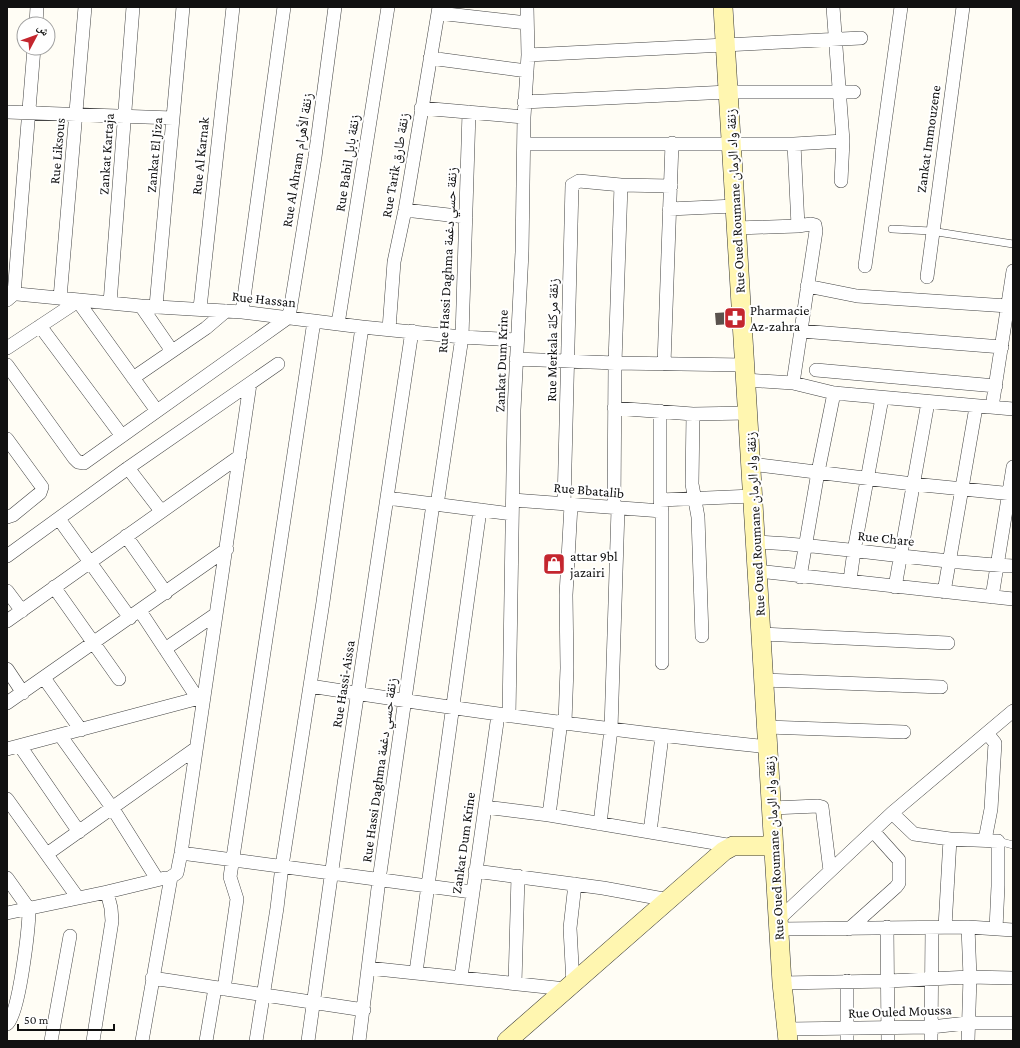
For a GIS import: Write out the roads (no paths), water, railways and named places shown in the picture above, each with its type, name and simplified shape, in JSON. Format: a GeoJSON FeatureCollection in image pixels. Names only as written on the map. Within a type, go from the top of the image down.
{"type":"FeatureCollection","features":[{"type":"Feature","properties":{"kind":"street","name":"Rue Liksous"},"geometry":{"type":"LineString","coordinates":[[60,298],[85,7]]}},
{"type":"Feature","properties":{"kind":"street","name":"Zankat Kartaja"},"geometry":{"type":"LineString","coordinates":[[110,303],[133,7]]}},
{"type":"Feature","properties":{"kind":"street","name":"Zankat El Jiza"},"geometry":{"type":"LineString","coordinates":[[156,306],[183,7]]}},
{"type":"Feature","properties":{"kind":"street","name":"Rue Al Karnak"},"geometry":{"type":"LineString","coordinates":[[200,308],[233,7]]}},
{"type":"Feature","properties":{"kind":"street"},"geometry":{"type":"LineString","coordinates":[[242,312],[284,7]]}},
{"type":"Feature","properties":{"kind":"street","name":"Rue Al Ahram زنقة الأهرام"},"geometry":{"type":"LineString","coordinates":[[289,317],[316,149],[335,7]]}},
{"type":"Feature","properties":{"kind":"street","name":"Rue Babil زنقة بابل"},"geometry":{"type":"LineString","coordinates":[[338,324],[388,7]]}},
{"type":"Feature","properties":{"kind":"street","name":"Zankat Dum Krine"},"geometry":{"type":"LineString","coordinates":[[461,977],[485,808],[504,715],[512,514],[516,359],[522,252],[524,102],[528,55],[527,7]]}},
{"type":"Feature","properties":{"kind":"street","name":"Rue Oued Roumane زنقة واد الرمان"},"geometry":{"type":"LineString","coordinates":[[723,7],[782,983],[788,1035]]}},
{"type":"Feature","properties":{"kind":"street"},"geometry":{"type":"LineString","coordinates":[[833,7],[843,141],[841,181]]}},
{"type":"Feature","properties":{"kind":"street"},"geometry":{"type":"LineString","coordinates":[[865,266],[901,7]]}},
{"type":"Feature","properties":{"kind":"street","name":"Zankat Immouzene"},"geometry":{"type":"LineString","coordinates":[[927,277],[931,231],[963,7]]}},
{"type":"Feature","properties":{"kind":"street"},"geometry":{"type":"LineString","coordinates":[[439,10],[527,23]]}},
{"type":"Feature","properties":{"kind":"street","name":"Rue Tarik زنقة طارق"},"geometry":{"type":"LineString","coordinates":[[389,329],[394,262],[405,210],[421,108],[439,10]]}},
{"type":"Feature","properties":{"kind":"street"},"geometry":{"type":"LineString","coordinates":[[528,55],[861,38]]}},
{"type":"Feature","properties":{"kind":"street"},"geometry":{"type":"LineString","coordinates":[[9,296],[30,114],[34,56]]}},
{"type":"Feature","properties":{"kind":"street"},"geometry":{"type":"LineString","coordinates":[[430,58],[527,71]]}},
{"type":"Feature","properties":{"kind":"street"},"geometry":{"type":"LineString","coordinates":[[524,102],[728,92],[854,92]]}},
{"type":"Feature","properties":{"kind":"street"},"geometry":{"type":"LineString","coordinates":[[421,108],[524,117]]}},
{"type":"Feature","properties":{"kind":"street"},"geometry":{"type":"LineString","coordinates":[[7,112],[30,114],[125,115],[173,118]]}},
{"type":"Feature","properties":{"kind":"street","name":"Rue Hassi Daghma زنقة حسي دغمة"},"geometry":{"type":"LineString","coordinates":[[359,1041],[364,1010],[378,880],[462,337],[469,112]]}},
{"type":"Feature","properties":{"kind":"street"},"geometry":{"type":"LineString","coordinates":[[524,144],[794,144],[843,141]]}},
{"type":"Feature","properties":{"kind":"street"},"geometry":{"type":"LineString","coordinates":[[664,364],[668,208],[671,186],[672,143]]}},
{"type":"Feature","properties":{"kind":"street"},"geometry":{"type":"LineString","coordinates":[[794,144],[798,226]]}},
{"type":"Feature","properties":{"kind":"street","name":"Rue Merkala زنقة مركلة"},"geometry":{"type":"LineString","coordinates":[[549,816],[563,722],[567,668],[567,362],[572,188],[574,183],[579,181],[620,185]]}},
{"type":"Feature","properties":{"kind":"street"},"geometry":{"type":"LineString","coordinates":[[600,824],[611,729],[616,508],[614,408],[620,185],[671,186]]}},
{"type":"Feature","properties":{"kind":"street"},"geometry":{"type":"LineString","coordinates":[[668,208],[735,206]]}},
{"type":"Feature","properties":{"kind":"street"},"geometry":{"type":"LineString","coordinates":[[405,210],[466,217]]}},
{"type":"Feature","properties":{"kind":"street"},"geometry":{"type":"LineString","coordinates":[[737,228],[798,226],[812,224],[816,228],[793,384]]}},
{"type":"Feature","properties":{"kind":"street"},"geometry":{"type":"LineString","coordinates":[[992,407],[1013,271]]}},
{"type":"Feature","properties":{"kind":"street"},"geometry":{"type":"LineString","coordinates":[[807,286],[858,296],[1008,306]]}},
{"type":"Feature","properties":{"kind":"street","name":"Rue Hassan"},"geometry":{"type":"LineString","coordinates":[[9,296],[60,298],[141,306],[200,308],[289,317],[362,327],[462,337],[517,340]]}},
{"type":"Feature","properties":{"kind":"street"},"geometry":{"type":"LineString","coordinates":[[7,348],[78,300],[156,411]]}},
{"type":"Feature","properties":{"kind":"street"},"geometry":{"type":"LineString","coordinates":[[141,306],[172,351]]}},
{"type":"Feature","properties":{"kind":"street"},"geometry":{"type":"LineString","coordinates":[[133,378],[226,311]]}},
{"type":"Feature","properties":{"kind":"street"},"geometry":{"type":"LineString","coordinates":[[7,365],[78,462],[87,461],[289,317]]}},
{"type":"Feature","properties":{"kind":"street"},"geometry":{"type":"LineString","coordinates":[[206,1041],[220,988],[237,899],[230,877],[314,321]]}},
{"type":"Feature","properties":{"kind":"street"},"geometry":{"type":"LineString","coordinates":[[40,326],[122,436]]}},
{"type":"Feature","properties":{"kind":"street"},"geometry":{"type":"LineString","coordinates":[[256,1041],[310,686],[362,327]]}},
{"type":"Feature","properties":{"kind":"street"},"geometry":{"type":"LineString","coordinates":[[801,330],[1002,347]]}},
{"type":"Feature","properties":{"kind":"street","name":"Rue Hassi-Aissa"},"geometry":{"type":"LineString","coordinates":[[308,1041],[331,874],[412,331]]}},
{"type":"Feature","properties":{"kind":"street"},"geometry":{"type":"LineString","coordinates":[[516,359],[567,362],[664,364],[745,372],[834,393],[976,407],[1013,409]]}},
{"type":"Feature","properties":{"kind":"street"},"geometry":{"type":"LineString","coordinates":[[7,556],[128,468],[278,364]]}},
{"type":"Feature","properties":{"kind":"street"},"geometry":{"type":"LineString","coordinates":[[816,370],[996,386]]}},
{"type":"Feature","properties":{"kind":"street"},"geometry":{"type":"LineString","coordinates":[[7,913],[171,877],[177,873],[196,749],[201,698],[227,549],[250,384]]}},
{"type":"Feature","properties":{"kind":"street"},"geometry":{"type":"LineString","coordinates":[[800,577],[818,472],[834,393]]}},
{"type":"Feature","properties":{"kind":"street"},"geometry":{"type":"LineString","coordinates":[[850,580],[882,398]]}},
{"type":"Feature","properties":{"kind":"street"},"geometry":{"type":"LineString","coordinates":[[895,587],[928,402]]}},
{"type":"Feature","properties":{"kind":"street"},"geometry":{"type":"LineString","coordinates":[[944,592],[976,407]]}},
{"type":"Feature","properties":{"kind":"street"},"geometry":{"type":"LineString","coordinates":[[614,408],[692,414],[748,412]]}},
{"type":"Feature","properties":{"kind":"street"},"geometry":{"type":"LineString","coordinates":[[660,411],[662,663]]}},
{"type":"Feature","properties":{"kind":"street"},"geometry":{"type":"LineString","coordinates":[[692,414],[692,484],[698,517],[702,636]]}},
{"type":"Feature","properties":{"kind":"street"},"geometry":{"type":"LineString","coordinates":[[7,438],[42,487],[40,493],[13,516],[7,517]]}},
{"type":"Feature","properties":{"kind":"street"},"geometry":{"type":"LineString","coordinates":[[7,621],[240,456]]}},
{"type":"Feature","properties":{"kind":"street"},"geometry":{"type":"LineString","coordinates":[[751,464],[913,484],[1011,494]]}},
{"type":"Feature","properties":{"kind":"street"},"geometry":{"type":"LineString","coordinates":[[992,597],[1011,494],[1013,467]]}},
{"type":"Feature","properties":{"kind":"street"},"geometry":{"type":"LineString","coordinates":[[128,468],[161,511]]}},
{"type":"Feature","properties":{"kind":"street","name":"Rue Bbatalib"},"geometry":{"type":"LineString","coordinates":[[512,500],[616,508],[661,506],[695,500],[753,496]]}},
{"type":"Feature","properties":{"kind":"street"},"geometry":{"type":"LineString","coordinates":[[387,498],[512,514]]}},
{"type":"Feature","properties":{"kind":"street"},"geometry":{"type":"LineString","coordinates":[[416,972],[480,510]]}},
{"type":"Feature","properties":{"kind":"street"},"geometry":{"type":"LineString","coordinates":[[59,519],[91,562],[165,649],[201,698]]}},
{"type":"Feature","properties":{"kind":"street"},"geometry":{"type":"LineString","coordinates":[[126,536],[166,593]]}},
{"type":"Feature","properties":{"kind":"street","name":"Rue Chare"},"geometry":{"type":"LineString","coordinates":[[756,542],[806,545],[950,561],[1013,566]]}},
{"type":"Feature","properties":{"kind":"street"},"geometry":{"type":"LineString","coordinates":[[7,704],[227,549]]}},
{"type":"Feature","properties":{"kind":"street"},"geometry":{"type":"LineString","coordinates":[[758,571],[800,577],[850,580],[895,587],[1013,599]]}},
{"type":"Feature","properties":{"kind":"street"},"geometry":{"type":"LineString","coordinates":[[54,587],[95,642],[119,679]]}},
{"type":"Feature","properties":{"kind":"street"},"geometry":{"type":"LineString","coordinates":[[7,591],[22,611]]}},
{"type":"Feature","properties":{"kind":"street"},"geometry":{"type":"LineString","coordinates":[[165,649],[216,614]]}},
{"type":"Feature","properties":{"kind":"street"},"geometry":{"type":"LineString","coordinates":[[761,634],[948,642]]}},
{"type":"Feature","properties":{"kind":"street"},"geometry":{"type":"LineString","coordinates":[[7,670],[23,693]]}},
{"type":"Feature","properties":{"kind":"street"},"geometry":{"type":"LineString","coordinates":[[44,678],[81,730]]}},
{"type":"Feature","properties":{"kind":"street"},"geometry":{"type":"LineString","coordinates":[[764,680],[941,687]]}},
{"type":"Feature","properties":{"kind":"street"},"geometry":{"type":"LineString","coordinates":[[310,686],[504,715],[662,736],[768,747]]}},
{"type":"Feature","properties":{"kind":"street"},"geometry":{"type":"LineString","coordinates":[[7,749],[201,698]]}},
{"type":"Feature","properties":{"kind":"street"},"geometry":{"type":"LineString","coordinates":[[779,924],[830,871],[892,813],[1013,711]]}},
{"type":"Feature","properties":{"kind":"street"},"geometry":{"type":"LineString","coordinates":[[767,727],[904,732]]}},
{"type":"Feature","properties":{"kind":"street"},"geometry":{"type":"LineString","coordinates":[[985,840],[991,809],[995,743],[987,733]]}},
{"type":"Feature","properties":{"kind":"street"},"geometry":{"type":"LineString","coordinates":[[60,735],[113,808],[158,879]]}},
{"type":"Feature","properties":{"kind":"street"},"geometry":{"type":"LineString","coordinates":[[650,832],[662,736]]}},
{"type":"Feature","properties":{"kind":"street"},"geometry":{"type":"LineString","coordinates":[[20,746],[79,832]]}},
{"type":"Feature","properties":{"kind":"street"},"geometry":{"type":"LineString","coordinates":[[47,854],[196,749]]}},
{"type":"Feature","properties":{"kind":"street"},"geometry":{"type":"LineString","coordinates":[[7,798],[78,898]]}},
{"type":"Feature","properties":{"kind":"street"},"geometry":{"type":"LineString","coordinates":[[772,808],[818,806],[822,808],[830,871]]}},
{"type":"Feature","properties":{"kind":"street"},"geometry":{"type":"LineString","coordinates":[[485,808],[549,816],[733,846],[774,846]]}},
{"type":"Feature","properties":{"kind":"street"},"geometry":{"type":"LineString","coordinates":[[892,813],[914,834],[950,840],[998,841],[996,929]]}},
{"type":"Feature","properties":{"kind":"street"},"geometry":{"type":"LineString","coordinates":[[850,929],[899,883],[899,860],[873,831]]}},
{"type":"Feature","properties":{"kind":"street"},"geometry":{"type":"LineString","coordinates":[[945,926],[950,840]]}},
{"type":"Feature","properties":{"kind":"street"},"geometry":{"type":"LineString","coordinates":[[507,1041],[713,860],[733,846]]}},
{"type":"Feature","properties":{"kind":"street"},"geometry":{"type":"LineString","coordinates":[[181,853],[472,892]]}},
{"type":"Feature","properties":{"kind":"street"},"geometry":{"type":"LineString","coordinates":[[475,871],[575,884],[669,900]]}},
{"type":"Feature","properties":{"kind":"street"},"geometry":{"type":"LineString","coordinates":[[515,983],[518,876]]}},
{"type":"Feature","properties":{"kind":"street"},"geometry":{"type":"LineString","coordinates":[[142,1041],[171,877]]}},
{"type":"Feature","properties":{"kind":"street"},"geometry":{"type":"LineString","coordinates":[[7,878],[29,909],[25,950],[16,1005],[13,1015],[7,1024]]}},
{"type":"Feature","properties":{"kind":"street"},"geometry":{"type":"LineString","coordinates":[[570,987],[570,928],[575,884]]}},
{"type":"Feature","properties":{"kind":"street"},"geometry":{"type":"LineString","coordinates":[[92,1041],[112,921],[111,908],[107,892]]}},
{"type":"Feature","properties":{"kind":"street"},"geometry":{"type":"LineString","coordinates":[[779,924],[850,929],[932,928],[945,926],[1013,930]]}},
{"type":"Feature","properties":{"kind":"street"},"geometry":{"type":"LineString","coordinates":[[968,927],[970,977],[967,1023],[968,1041]]}},
{"type":"Feature","properties":{"kind":"street"},"geometry":{"type":"LineString","coordinates":[[887,928],[888,1041]]}},
{"type":"Feature","properties":{"kind":"street"},"geometry":{"type":"LineString","coordinates":[[931,1041],[932,928]]}},
{"type":"Feature","properties":{"kind":"street"},"geometry":{"type":"LineString","coordinates":[[51,1041],[70,936]]}},
{"type":"Feature","properties":{"kind":"street"},"geometry":{"type":"LineString","coordinates":[[368,968],[570,987]]}},
{"type":"Feature","properties":{"kind":"street"},"geometry":{"type":"LineString","coordinates":[[782,983],[931,980],[970,977],[1013,978]]}},
{"type":"Feature","properties":{"kind":"street"},"geometry":{"type":"LineString","coordinates":[[152,978],[364,1010]]}},
{"type":"Feature","properties":{"kind":"street"},"geometry":{"type":"LineString","coordinates":[[847,981],[847,1035]]}},
{"type":"Feature","properties":{"kind":"street","name":"Rue Ouled Moussa"},"geometry":{"type":"LineString","coordinates":[[788,1035],[847,1035],[888,1028],[931,1027],[967,1023],[1013,1023]]}},
{"type":"Feature","properties":{"kind":"lane"},"geometry":{"type":"LineString","coordinates":[[892,229],[931,231],[1013,244]]}},
{"type":"Feature","properties":{"kind":"lane"},"geometry":{"type":"LineString","coordinates":[[998,841],[1013,845]]}},
{"type":"Feature","properties":{"kind":"place","name":"Pharmacie Az-zahra"},"geometry":{"type":"Point","coordinates":[735,318]}},
{"type":"Feature","properties":{"kind":"place","name":"attar 9bl jazairi"},"geometry":{"type":"Point","coordinates":[554,564]}}]}
